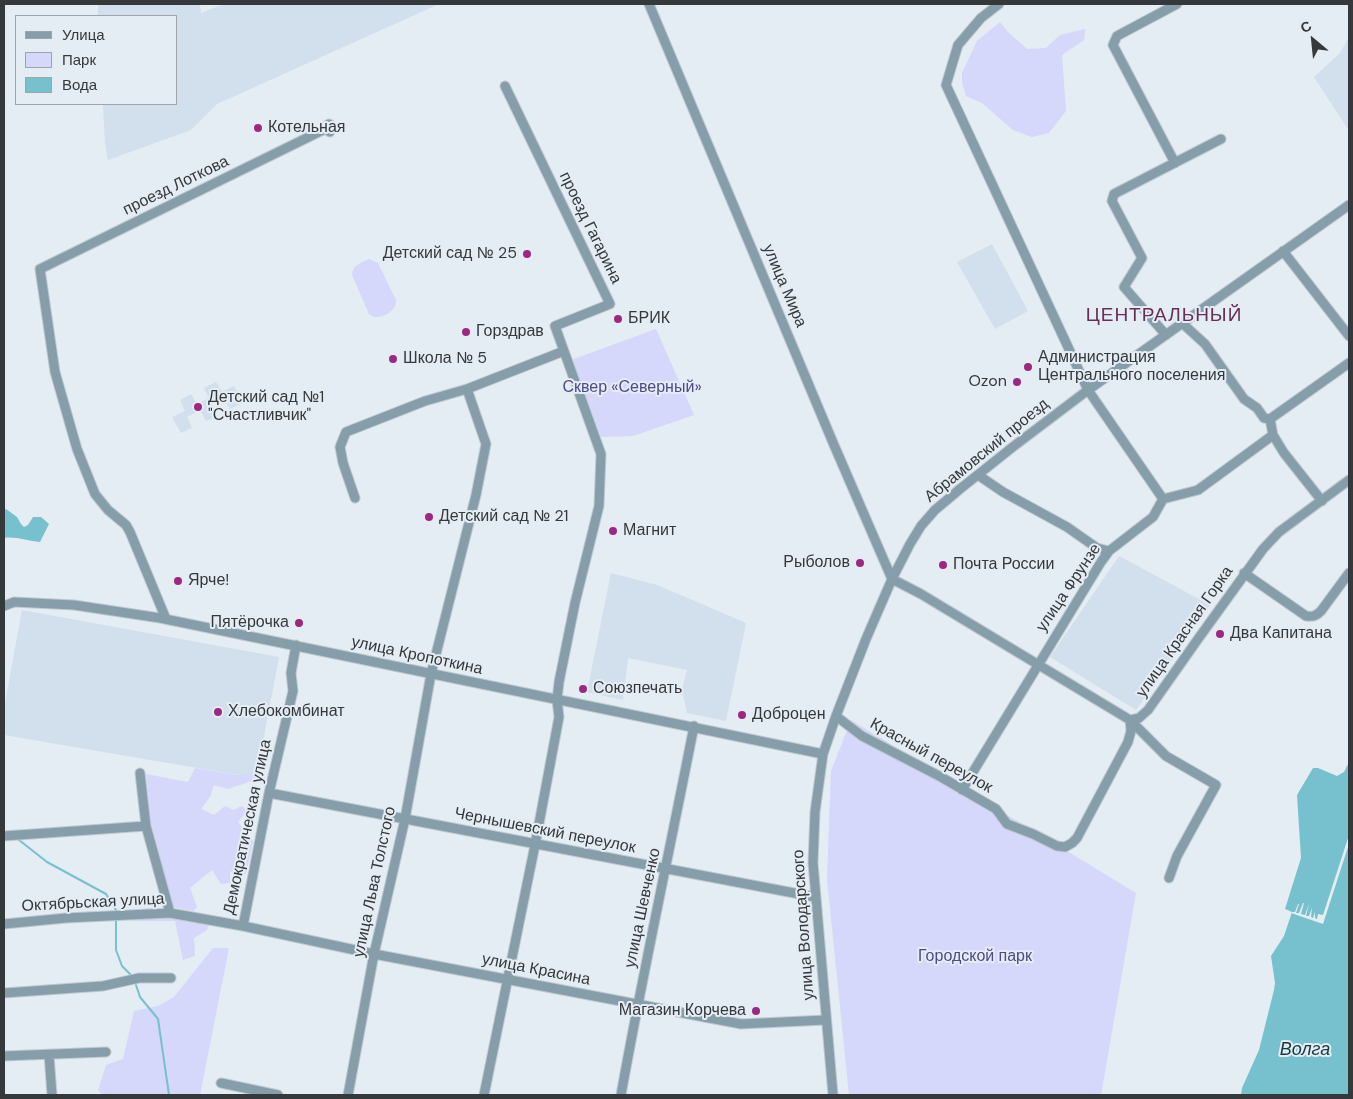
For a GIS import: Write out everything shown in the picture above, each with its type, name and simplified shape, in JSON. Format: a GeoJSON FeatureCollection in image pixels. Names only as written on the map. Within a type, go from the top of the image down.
{"type":"FeatureCollection","features":[{"type":"Feature","properties":{"kind":"street","name":"улица Мира"},"geometry":{"type":"LineString","coordinates":[[649,4],[892,579]]}},
{"type":"Feature","properties":{"kind":"street"},"geometry":{"type":"LineString","coordinates":[[999,4],[981,18],[958,45],[946,85],[1088,390],[1163,499],[1198,490],[1273,435]]}},
{"type":"Feature","properties":{"kind":"street"},"geometry":{"type":"LineString","coordinates":[[1175,163],[1113,45],[1117,36],[1177,4]]}},
{"type":"Feature","properties":{"kind":"street","name":"проезд Гагарина"},"geometry":{"type":"LineString","coordinates":[[484,1095],[559,717],[557,700],[558,682],[599,506],[600,454],[555,326],[610,304],[505,86]]}},
{"type":"Feature","properties":{"kind":"street","name":"проезд Лоткова"},"geometry":{"type":"LineString","coordinates":[[163,618],[130,532],[126,525],[108,510],[95,494],[77,448],[55,372],[40,269],[326,129]]}},
{"type":"Feature","properties":{"kind":"street"},"geometry":{"type":"LineString","coordinates":[[1166,335],[1124,287],[1142,258],[1112,201],[1114,194],[1221,139]]}},
{"type":"Feature","properties":{"kind":"street","name":"Абрамовский проезд"},"geometry":{"type":"LineString","coordinates":[[823,754],[866,639],[892,579],[921,526],[936,510],[978,474],[1088,390],[1283,251],[1348,210]]}},
{"type":"Feature","properties":{"kind":"street"},"geometry":{"type":"LineString","coordinates":[[1283,251],[1349,336]]}},
{"type":"Feature","properties":{"kind":"street"},"geometry":{"type":"LineString","coordinates":[[1182,323],[1205,344],[1244,399],[1257,408],[1264,418],[1270,420]]}},
{"type":"Feature","properties":{"kind":"street"},"geometry":{"type":"LineString","coordinates":[[356,498],[343,463],[340,447],[346,432],[425,401],[467,389],[564,352]]}},
{"type":"Feature","properties":{"kind":"street"},"geometry":{"type":"LineString","coordinates":[[1270,420],[1349,363]]}},
{"type":"Feature","properties":{"kind":"street","name":"улица Льва Толстого"},"geometry":{"type":"LineString","coordinates":[[348,1095],[374,954],[405,820],[431,674],[475,499],[486,444],[467,389]]}},
{"type":"Feature","properties":{"kind":"street"},"geometry":{"type":"LineString","coordinates":[[1270,420],[1273,435],[1292,464],[1322,501]]}},
{"type":"Feature","properties":{"kind":"street"},"geometry":{"type":"LineString","coordinates":[[978,474],[1003,492],[1067,527],[1097,548],[1109,552]]}},
{"type":"Feature","properties":{"kind":"street","name":"улица Красная Горка"},"geometry":{"type":"LineString","coordinates":[[1130,720],[1139,718],[1148,710],[1244,573],[1279,532],[1349,480]]}},
{"type":"Feature","properties":{"kind":"street","name":"улица Фрунзе"},"geometry":{"type":"LineString","coordinates":[[962,790],[1100,562],[1109,552],[1154,517],[1163,499]]}},
{"type":"Feature","properties":{"kind":"street"},"geometry":{"type":"LineString","coordinates":[[1244,573],[1306,616],[1312,617],[1317,616],[1322,611],[1349,573]]}},
{"type":"Feature","properties":{"kind":"street"},"geometry":{"type":"LineString","coordinates":[[892,579],[921,594],[1130,720],[1166,756],[1216,785],[1177,856],[1170,878]]}},
{"type":"Feature","properties":{"kind":"street","name":"улица Кропоткина"},"geometry":{"type":"LineString","coordinates":[[4,606],[14,602],[74,605],[163,618],[823,754]]}},
{"type":"Feature","properties":{"kind":"street","name":"Демократическая улица"},"geometry":{"type":"LineString","coordinates":[[243,926],[269,793],[293,691],[291,673],[296,645]]}},
{"type":"Feature","properties":{"kind":"street","name":"Красный переулок"},"geometry":{"type":"LineString","coordinates":[[836,716],[862,736],[996,810],[1007,824],[1057,846],[1065,846],[1077,838],[1089,818],[1128,742],[1131,730],[1130,720]]}},
{"type":"Feature","properties":{"kind":"street","name":"улица Шевченко"},"geometry":{"type":"LineString","coordinates":[[621,1095],[694,726]]}},
{"type":"Feature","properties":{"kind":"street","name":"улица Володарского"},"geometry":{"type":"LineString","coordinates":[[823,754],[815,812],[813,863],[832,1095]]}},
{"type":"Feature","properties":{"kind":"street"},"geometry":{"type":"LineString","coordinates":[[140,773],[146,826],[170,912]]}},
{"type":"Feature","properties":{"kind":"street","name":"Чернышевский переулок"},"geometry":{"type":"LineString","coordinates":[[269,793],[815,897]]}},
{"type":"Feature","properties":{"kind":"street"},"geometry":{"type":"LineString","coordinates":[[4,836],[146,826]]}},
{"type":"Feature","properties":{"kind":"street","name":"Октябрьская улица"},"geometry":{"type":"LineString","coordinates":[[4,924],[66,918],[170,912],[243,926]]}},
{"type":"Feature","properties":{"kind":"street","name":"улица Красина"},"geometry":{"type":"LineString","coordinates":[[243,926],[374,954],[741,1024],[825,1020]]}},
{"type":"Feature","properties":{"kind":"street"},"geometry":{"type":"LineString","coordinates":[[4,993],[103,986],[139,978],[171,978]]}},
{"type":"Feature","properties":{"kind":"street"},"geometry":{"type":"LineString","coordinates":[[4,1056],[106,1052]]}},
{"type":"Feature","properties":{"kind":"street"},"geometry":{"type":"LineString","coordinates":[[49,1054],[52,1095]]}},
{"type":"Feature","properties":{"kind":"street"},"geometry":{"type":"LineString","coordinates":[[221,1083],[278,1095]]}},
{"type":"Feature","properties":{"kind":"shaded area"},"geometry":{"type":"Polygon","coordinates":[[[98,4],[200,4],[201,13],[224,4],[439,4],[217,104],[191,130],[108,160],[103,105],[178,105],[178,15],[98,15],[98,4]]]}},
{"type":"Feature","properties":{"kind":"shaded area"},"geometry":{"type":"Polygon","coordinates":[[[1349,37],[1349,131],[1314,77],[1340,53],[1349,37]]]}},
{"type":"Feature","properties":{"kind":"shaded area"},"geometry":{"type":"Polygon","coordinates":[[[992,244],[1028,311],[995,329],[957,262],[992,244]]]}},
{"type":"Feature","properties":{"kind":"shaded area","name":"Детский сад №1 \"Счастливчик\""},"geometry":{"type":"Polygon","coordinates":[[[216,382],[222,392],[234,386],[242,403],[230,409],[224,398],[212,404],[217,416],[206,421],[200,410],[187,417],[192,428],[181,433],[172,417],[185,411],[180,400],[191,394],[197,404],[209,398],[204,388],[216,382]]]}},
{"type":"Feature","properties":{"kind":"shaded area"},"geometry":{"type":"Polygon","coordinates":[[[1119,556],[1210,605],[1136,710],[1050,657],[1119,556]]]}},
{"type":"Feature","properties":{"kind":"shaded area"},"geometry":{"type":"Polygon","coordinates":[[[611,573],[657,585],[746,623],[726,721],[687,713],[682,690],[687,670],[628,658],[623,700],[587,692],[611,573]]]}},
{"type":"Feature","properties":{"kind":"shaded area"},"geometry":{"type":"Polygon","coordinates":[[[22,610],[279,657],[256,778],[4,735],[4,708],[22,610]]]}},
{"type":"Feature","properties":{"kind":"green space"},"geometry":{"type":"Polygon","coordinates":[[[1000,22],[1027,49],[1046,48],[1060,35],[1085,29],[1084,40],[1062,55],[1066,111],[1049,133],[1032,137],[1013,130],[982,103],[966,96],[962,83],[962,73],[977,41],[1000,22]]]}},
{"type":"Feature","properties":{"kind":"green space"},"geometry":{"type":"Polygon","coordinates":[[[369,259],[378,263],[396,300],[390,312],[377,317],[369,314],[352,275],[355,267],[369,259]]]}},
{"type":"Feature","properties":{"kind":"green space","name":"Сквер «Северный»"},"geometry":{"type":"Polygon","coordinates":[[[656,329],[694,415],[633,436],[601,437],[571,360],[656,329]]]}},
{"type":"Feature","properties":{"kind":"green space","name":"Городской парк"},"geometry":{"type":"Polygon","coordinates":[[[851,720],[1136,893],[1101,1095],[849,1095],[827,879],[831,771],[851,720]]]}},
{"type":"Feature","properties":{"kind":"green space"},"geometry":{"type":"Polygon","coordinates":[[[195,768],[236,775],[260,773],[258,779],[228,789],[214,785],[210,797],[201,809],[214,815],[225,806],[233,810],[242,806],[247,811],[238,822],[253,841],[246,874],[239,876],[230,871],[230,883],[221,884],[212,870],[190,888],[197,907],[193,911],[173,907],[151,823],[146,774],[188,782],[195,768]]]}},
{"type":"Feature","properties":{"kind":"green space"},"geometry":{"type":"Polygon","coordinates":[[[173,915],[209,924],[207,930],[194,938],[195,956],[183,960],[175,921],[133,921],[133,916],[173,915]]]}},
{"type":"Feature","properties":{"kind":"green space"},"geometry":{"type":"Polygon","coordinates":[[[213,948],[229,948],[200,1095],[102,1095],[98,1090],[106,1065],[123,1059],[134,1011],[158,1006],[174,997],[213,948]]]}},
{"type":"Feature","properties":{"kind":"water"},"geometry":{"type":"Polygon","coordinates":[[[6,509],[17,517],[24,527],[28,525],[33,517],[41,517],[49,524],[40,542],[4,538],[4,510],[6,509]]]}},
{"type":"Feature","properties":{"kind":"water","name":"Волга"},"geometry":{"type":"Polygon","coordinates":[[[1349,762],[1349,1095],[1241,1095],[1242,1088],[1259,1050],[1274,990],[1275,983],[1271,956],[1284,936],[1292,912],[1285,909],[1301,858],[1297,795],[1313,768],[1318,768],[1337,776],[1344,772],[1349,762]]]}},
{"type":"Feature","properties":{"kind":"pier"},"geometry":{"type":"Polygon","coordinates":[[[1349,835],[1349,844],[1323,924],[1291,913],[1295,912],[1299,904],[1296,913],[1299,913],[1304,903],[1301,914],[1305,915],[1309,904],[1306,916],[1309,916],[1312,908],[1311,917],[1313,918],[1315,912],[1315,918],[1317,919],[1318,914],[1323,915],[1349,835]]]}},
{"type":"Feature","properties":{"kind":"waterway"},"geometry":{"type":"LineString","coordinates":[[19,840],[47,862],[106,894],[116,910]]}},
{"type":"Feature","properties":{"kind":"waterway"},"geometry":{"type":"LineString","coordinates":[[116,921],[116,950],[122,966],[131,975]]}},
{"type":"Feature","properties":{"kind":"waterway"},"geometry":{"type":"LineString","coordinates":[[136,985],[140,997],[158,1019],[169,1095]]}},
{"type":"Feature","properties":{"kind":"place","name":"Котельная"},"geometry":{"type":"Point","coordinates":[258,128]}},
{"type":"Feature","properties":{"kind":"place","name":"Детский сад № 25"},"geometry":{"type":"Point","coordinates":[527,254]}},
{"type":"Feature","properties":{"kind":"place","name":"БРИК"},"geometry":{"type":"Point","coordinates":[618,319]}},
{"type":"Feature","properties":{"kind":"place","name":"Горздрав"},"geometry":{"type":"Point","coordinates":[466,332]}},
{"type":"Feature","properties":{"kind":"place","name":"Школа № 5"},"geometry":{"type":"Point","coordinates":[393,359]}},
{"type":"Feature","properties":{"kind":"place","name":"Администрация Центрального поселения"},"geometry":{"type":"Point","coordinates":[1028,367]}},
{"type":"Feature","properties":{"kind":"place","name":"Ozon"},"geometry":{"type":"Point","coordinates":[1017,382]}},
{"type":"Feature","properties":{"kind":"place","name":"Детский сад №1 \"Счастливчик\""},"geometry":{"type":"Point","coordinates":[198,407]}},
{"type":"Feature","properties":{"kind":"place","name":"Детский сад № 21"},"geometry":{"type":"Point","coordinates":[429,517]}},
{"type":"Feature","properties":{"kind":"place","name":"Магнит"},"geometry":{"type":"Point","coordinates":[613,531]}},
{"type":"Feature","properties":{"kind":"place","name":"Рыболов"},"geometry":{"type":"Point","coordinates":[860,563]}},
{"type":"Feature","properties":{"kind":"place","name":"Почта России"},"geometry":{"type":"Point","coordinates":[943,565]}},
{"type":"Feature","properties":{"kind":"place","name":"Ярче!"},"geometry":{"type":"Point","coordinates":[178,581]}},
{"type":"Feature","properties":{"kind":"place","name":"Пятёрочка"},"geometry":{"type":"Point","coordinates":[299,623]}},
{"type":"Feature","properties":{"kind":"place","name":"Два Капитана"},"geometry":{"type":"Point","coordinates":[1220,634]}},
{"type":"Feature","properties":{"kind":"place","name":"Союзпечать"},"geometry":{"type":"Point","coordinates":[583,689]}},
{"type":"Feature","properties":{"kind":"place","name":"Хлебокомбинат"},"geometry":{"type":"Point","coordinates":[218,712]}},
{"type":"Feature","properties":{"kind":"place","name":"Доброцен"},"geometry":{"type":"Point","coordinates":[742,715]}},
{"type":"Feature","properties":{"kind":"place","name":"Магазин Корчева"},"geometry":{"type":"Point","coordinates":[756,1011]}},
{"type":"Feature","properties":{"kind":"district","name":"ЦЕНТРАЛЬНЫЙ"},"geometry":{"type":"Point","coordinates":[1164,316]}}]}
